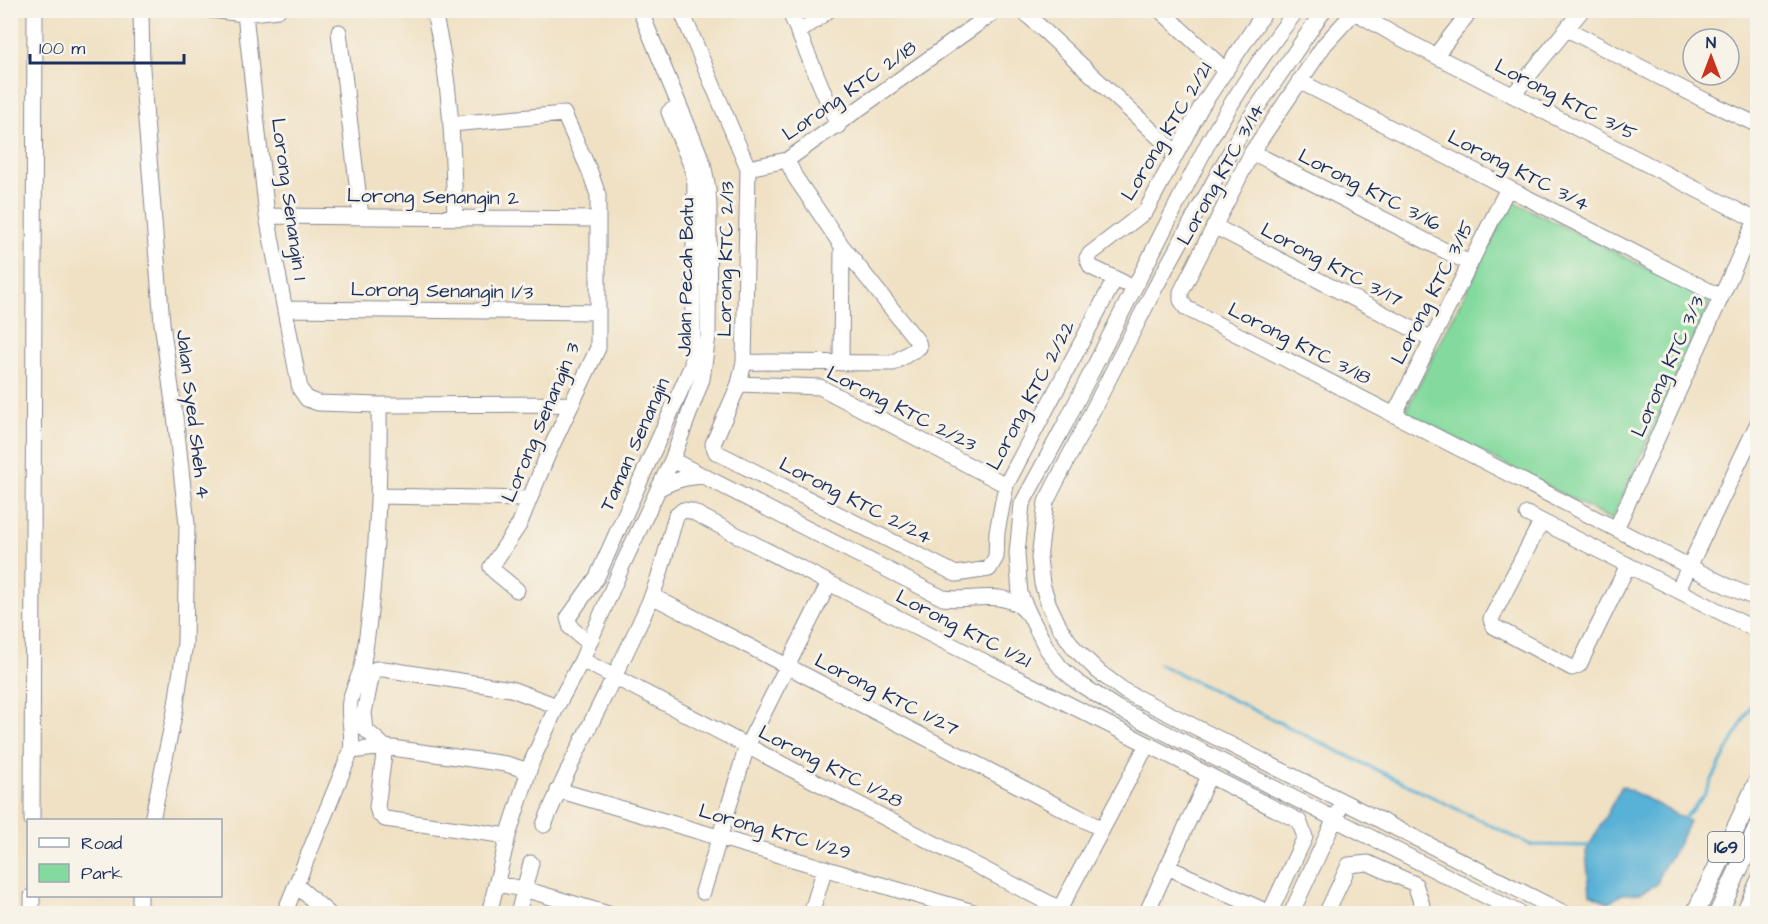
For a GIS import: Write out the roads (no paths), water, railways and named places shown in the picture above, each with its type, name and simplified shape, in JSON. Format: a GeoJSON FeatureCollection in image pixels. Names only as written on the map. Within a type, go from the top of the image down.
{"type":"FeatureCollection","features":[{"type":"Feature","properties":{"kind":"main road","name":"169"},"geometry":{"type":"LineString","coordinates":[[1695,914],[1758,781]]}},
{"type":"Feature","properties":{"kind":"main road","name":"169"},"geometry":{"type":"LineString","coordinates":[[1718,914],[1758,827]]}},
{"type":"Feature","properties":{"kind":"street"},"geometry":{"type":"LineString","coordinates":[[32,819],[35,10]]}},
{"type":"Feature","properties":{"kind":"street","name":"Jalan Syed Sheh 4"},"geometry":{"type":"LineString","coordinates":[[141,10],[142,69],[162,323],[187,524],[185,643],[175,711],[152,819]]}},
{"type":"Feature","properties":{"kind":"street"},"geometry":{"type":"LineString","coordinates":[[210,10],[246,14],[278,10]]}},
{"type":"Feature","properties":{"kind":"street"},"geometry":{"type":"LineString","coordinates":[[433,10],[441,41],[452,124],[455,218]]}},
{"type":"Feature","properties":{"kind":"street","name":"Jalan Pecah Batu"},"geometry":{"type":"LineString","coordinates":[[489,914],[508,836],[529,771],[672,460],[702,379],[708,336],[708,189],[703,163],[640,10]]}},
{"type":"Feature","properties":{"kind":"street","name":"Lorong KTC 2/13"},"geometry":{"type":"LineString","coordinates":[[681,10],[748,168],[744,362],[739,384],[713,444]]}},
{"type":"Feature","properties":{"kind":"street"},"geometry":{"type":"LineString","coordinates":[[789,10],[838,126]]}},
{"type":"Feature","properties":{"kind":"street"},"geometry":{"type":"LineString","coordinates":[[798,33],[829,10]]}},
{"type":"Feature","properties":{"kind":"street","name":"Lorong KTC 2/18"},"geometry":{"type":"LineString","coordinates":[[748,168],[787,160],[838,126],[998,10]]}},
{"type":"Feature","properties":{"kind":"street"},"geometry":{"type":"LineString","coordinates":[[1022,10],[1176,153]]}},
{"type":"Feature","properties":{"kind":"street"},"geometry":{"type":"LineString","coordinates":[[1160,10],[1226,71]]}},
{"type":"Feature","properties":{"kind":"street","name":"Lorong KTC 2/21"},"geometry":{"type":"LineString","coordinates":[[1115,279],[1091,267],[1087,258],[1146,211],[1201,106],[1266,10]]}},
{"type":"Feature","properties":{"kind":"street"},"geometry":{"type":"LineString","coordinates":[[1297,10],[1278,34],[1221,119],[1022,504],[1017,553],[1020,594],[1047,649],[1061,668],[1077,682],[1117,708],[1521,914]]}},
{"type":"Feature","properties":{"kind":"street"},"geometry":{"type":"LineString","coordinates":[[1324,10],[1245,125],[1154,290],[1046,502],[1039,558],[1042,584],[1048,605],[1074,648],[1099,672],[1126,692],[1566,914]]}},
{"type":"Feature","properties":{"kind":"street"},"geometry":{"type":"LineString","coordinates":[[1436,55],[1471,10]]}},
{"type":"Feature","properties":{"kind":"street"},"geometry":{"type":"LineString","coordinates":[[1513,95],[1582,10]]}},
{"type":"Feature","properties":{"kind":"street","name":"Lorong KTC 3/5"},"geometry":{"type":"LineString","coordinates":[[1356,11],[1393,34],[1757,221]]}},
{"type":"Feature","properties":{"kind":"street","name":"Lorong KTC 3/14"},"geometry":{"type":"LineString","coordinates":[[1186,308],[1181,300],[1182,292],[1252,152],[1325,44],[1356,11]]}},
{"type":"Feature","properties":{"kind":"street","name":"Lorong Senangin 1"},"geometry":{"type":"LineString","coordinates":[[246,14],[267,216],[300,389],[308,399],[318,403],[379,405]]}},
{"type":"Feature","properties":{"kind":"street"},"geometry":{"type":"LineString","coordinates":[[1567,29],[1706,101],[1758,125]]}},
{"type":"Feature","properties":{"kind":"street"},"geometry":{"type":"LineString","coordinates":[[339,32],[361,216]]}},
{"type":"Feature","properties":{"kind":"street","name":"Lorong KTC 3/4"},"geometry":{"type":"LineString","coordinates":[[1299,81],[1608,237],[1721,297]]}},
{"type":"Feature","properties":{"kind":"street","name":"Taman Senangin"},"geometry":{"type":"LineString","coordinates":[[589,643],[572,628],[568,618],[597,577],[692,365],[695,183],[693,170],[669,112],[678,106]]}},
{"type":"Feature","properties":{"kind":"street","name":"Lorong Senangin 3"},"geometry":{"type":"LineString","coordinates":[[452,124],[564,114],[598,195],[598,348],[519,525],[491,567],[517,590]]}},
{"type":"Feature","properties":{"kind":"street","name":"Lorong KTC 3/16"},"geometry":{"type":"LineString","coordinates":[[1252,152],[1469,263]]}},
{"type":"Feature","properties":{"kind":"street"},"geometry":{"type":"LineString","coordinates":[[744,362],[893,363],[919,348],[918,342],[842,246],[795,177],[787,160]]}},
{"type":"Feature","properties":{"kind":"street","name":"Lorong KTC 3/15"},"geometry":{"type":"LineString","coordinates":[[1394,416],[1508,188]]}},
{"type":"Feature","properties":{"kind":"street","name":"Lorong Senangin 2"},"geometry":{"type":"LineString","coordinates":[[267,216],[598,219]]}},
{"type":"Feature","properties":{"kind":"street","name":"Lorong KTC 3/3"},"geometry":{"type":"LineString","coordinates":[[1616,529],[1757,221]]}},
{"type":"Feature","properties":{"kind":"street","name":"Lorong KTC 3/17"},"geometry":{"type":"LineString","coordinates":[[1214,226],[1432,339]]}},
{"type":"Feature","properties":{"kind":"street"},"geometry":{"type":"LineString","coordinates":[[841,363],[842,246]]}},
{"type":"Feature","properties":{"kind":"street"},"geometry":{"type":"LineString","coordinates":[[1115,279],[1134,287]]}},
{"type":"Feature","properties":{"kind":"street","name":"Lorong KTC 2/22"},"geometry":{"type":"LineString","coordinates":[[989,569],[996,557],[997,532],[1006,485],[1115,279]]}},
{"type":"Feature","properties":{"kind":"street","name":"Lorong KTC 3/18"},"geometry":{"type":"LineString","coordinates":[[1186,308],[1394,416]]}},
{"type":"Feature","properties":{"kind":"street","name":"Lorong Senangin 1/3"},"geometry":{"type":"LineString","coordinates":[[285,309],[598,312]]}},
{"type":"Feature","properties":{"kind":"street","name":"Lorong KTC 2/23"},"geometry":{"type":"LineString","coordinates":[[739,384],[820,387],[1006,485]]}},
{"type":"Feature","properties":{"kind":"street"},"geometry":{"type":"LineString","coordinates":[[284,914],[351,751],[353,737],[350,699],[363,664],[378,537],[379,405],[572,404]]}},
{"type":"Feature","properties":{"kind":"street"},"geometry":{"type":"LineString","coordinates":[[1394,416],[1690,565],[1729,587],[1758,598]]}},
{"type":"Feature","properties":{"kind":"street"},"geometry":{"type":"LineString","coordinates":[[1678,590],[1758,423]]}},
{"type":"Feature","properties":{"kind":"street","name":"Lorong KTC 2/24"},"geometry":{"type":"LineString","coordinates":[[713,444],[716,452],[956,574],[989,569]]}},
{"type":"Feature","properties":{"kind":"street"},"geometry":{"type":"LineString","coordinates":[[672,460],[943,598],[958,601],[1000,598],[1019,603],[1030,616]]}},
{"type":"Feature","properties":{"kind":"street"},"geometry":{"type":"LineString","coordinates":[[658,489],[687,477],[704,476]]}},
{"type":"Feature","properties":{"kind":"street"},"geometry":{"type":"LineString","coordinates":[[379,496],[529,499]]}},
{"type":"Feature","properties":{"kind":"street","name":"Lorong KTC 1/21"},"geometry":{"type":"LineString","coordinates":[[544,825],[558,790],[615,677],[652,596],[676,516],[683,510],[691,511],[1299,821],[1305,837],[1270,913]]}},
{"type":"Feature","properties":{"kind":"street"},"geometry":{"type":"LineString","coordinates":[[1628,566],[1576,668],[1572,668],[1493,626],[1491,619],[1534,518],[1758,631]]}},
{"type":"Feature","properties":{"kind":"street"},"geometry":{"type":"LineString","coordinates":[[1000,598],[1010,592],[1019,578]]}},
{"type":"Feature","properties":{"kind":"street"},"geometry":{"type":"LineString","coordinates":[[703,892],[747,746],[829,583]]}},
{"type":"Feature","properties":{"kind":"street","name":"Lorong KTC 1/27"},"geometry":{"type":"LineString","coordinates":[[652,596],[1102,829]]}},
{"type":"Feature","properties":{"kind":"street","name":"Lorong KTC 1/28"},"geometry":{"type":"LineString","coordinates":[[582,660],[1058,911]]}},
{"type":"Feature","properties":{"kind":"street"},"geometry":{"type":"LineString","coordinates":[[385,747],[366,730],[364,713],[372,673],[376,669],[511,689],[557,706]]}},
{"type":"Feature","properties":{"kind":"street"},"geometry":{"type":"LineString","coordinates":[[1058,911],[1147,745]]}},
{"type":"Feature","properties":{"kind":"street"},"geometry":{"type":"LineString","coordinates":[[351,751],[385,747],[506,764],[529,771]]}},
{"type":"Feature","properties":{"kind":"street"},"geometry":{"type":"LineString","coordinates":[[385,747],[377,807],[379,814],[386,819],[508,836]]}},
{"type":"Feature","properties":{"kind":"street"},"geometry":{"type":"LineString","coordinates":[[1146,914],[1209,776]]}},
{"type":"Feature","properties":{"kind":"street","name":"Lorong KTC 1/29"},"geometry":{"type":"LineString","coordinates":[[558,790],[825,868],[927,906],[981,914]]}},
{"type":"Feature","properties":{"kind":"street"},"geometry":{"type":"LineString","coordinates":[[1291,914],[1343,802]]}},
{"type":"Feature","properties":{"kind":"street"},"geometry":{"type":"LineString","coordinates":[[518,914],[531,863]]}},
{"type":"Feature","properties":{"kind":"street"},"geometry":{"type":"LineString","coordinates":[[1326,914],[1348,865],[1368,863],[1415,884],[1425,914]]}},
{"type":"Feature","properties":{"kind":"street"},"geometry":{"type":"LineString","coordinates":[[1167,867],[1270,913]]}},
{"type":"Feature","properties":{"kind":"street"},"geometry":{"type":"LineString","coordinates":[[811,914],[825,868]]}},
{"type":"Feature","properties":{"kind":"street"},"geometry":{"type":"LineString","coordinates":[[1743,914],[1758,881]]}},
{"type":"Feature","properties":{"kind":"street"},"geometry":{"type":"LineString","coordinates":[[496,884],[524,889],[608,914]]}},
{"type":"Feature","properties":{"kind":"street"},"geometry":{"type":"LineString","coordinates":[[296,885],[329,914]]}},
{"type":"Feature","properties":{"kind":"street"},"geometry":{"type":"LineString","coordinates":[[32,897],[32,914]]}},
{"type":"Feature","properties":{"kind":"street"},"geometry":{"type":"LineString","coordinates":[[140,897],[140,914]]}},
{"type":"Feature","properties":{"kind":"water"},"geometry":{"type":"Polygon","coordinates":[[[1622,786],[1689,821],[1678,845],[1661,871],[1657,884],[1641,893],[1622,894],[1609,903],[1590,894],[1586,852],[1622,786]]]}},
{"type":"Feature","properties":{"kind":"waterway"},"geometry":{"type":"LineString","coordinates":[[1159,664],[1531,845],[1593,846]]}},
{"type":"Feature","properties":{"kind":"waterway"},"geometry":{"type":"LineString","coordinates":[[1683,820],[1703,797],[1758,692]]}}]}
